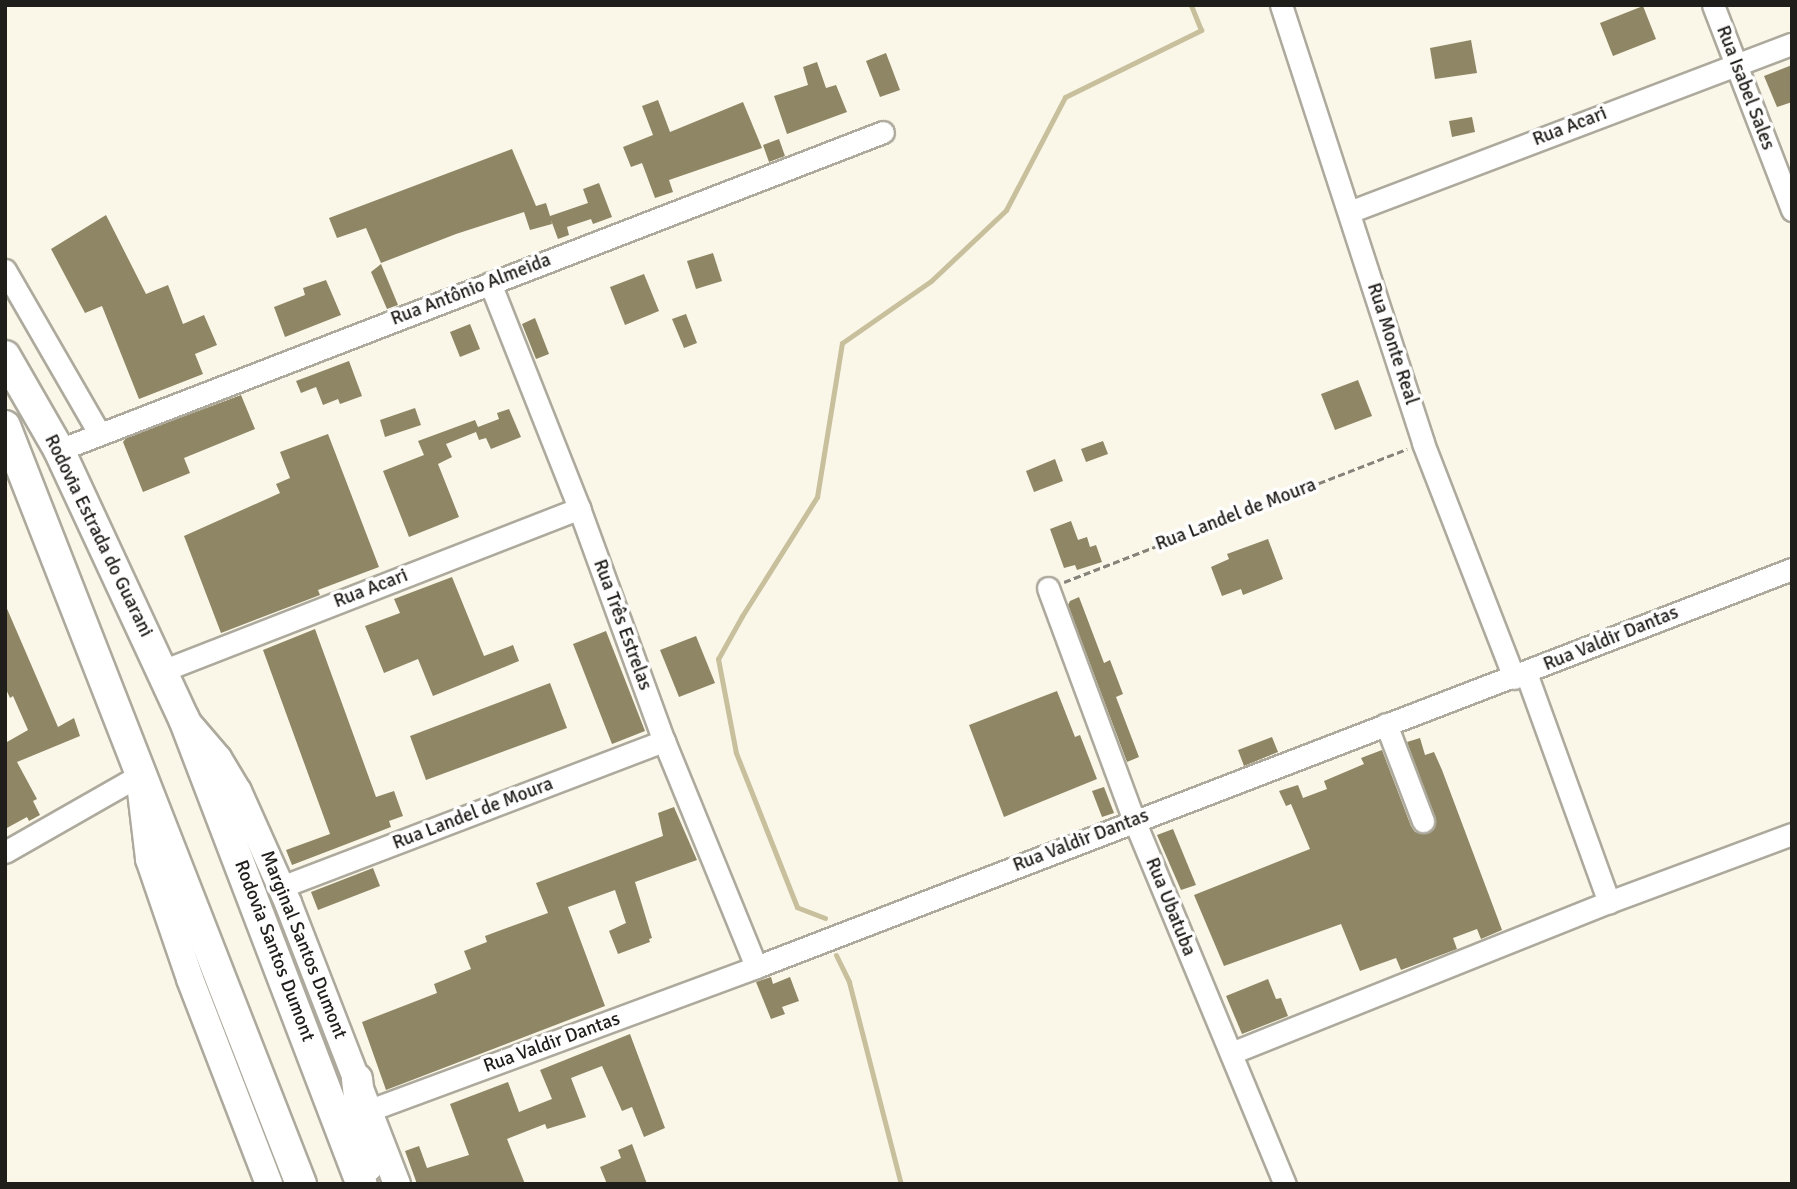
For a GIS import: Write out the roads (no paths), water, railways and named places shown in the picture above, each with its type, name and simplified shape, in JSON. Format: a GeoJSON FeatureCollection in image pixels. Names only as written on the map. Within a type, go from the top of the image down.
{"type":"FeatureCollection","features":[{"type":"Feature","properties":{"kind":"highway","name":"Rodovia Estrada do Guarani"},"geometry":{"type":"LineString","coordinates":[[5,356],[59,450],[184,719]]}},
{"type":"Feature","properties":{"kind":"highway","name":"Rodovia Estrada do Guarani"},"geometry":{"type":"LineString","coordinates":[[5,426],[140,775]]}},
{"type":"Feature","properties":{"kind":"highway","name":"Rodovia Santos Dumont"},"geometry":{"type":"LineString","coordinates":[[184,719],[362,1184]]}},
{"type":"Feature","properties":{"kind":"highway"},"geometry":{"type":"LineString","coordinates":[[140,775],[301,1184]]}},
{"type":"Feature","properties":{"kind":"highway"},"geometry":{"type":"LineString","coordinates":[[357,1079],[368,1184]]}},
{"type":"Feature","properties":{"kind":"main road","name":"Marginal Santos Dumont"},"geometry":{"type":"LineString","coordinates":[[184,719],[230,775],[281,887],[397,1184]]}},
{"type":"Feature","properties":{"kind":"main road"},"geometry":{"type":"LineString","coordinates":[[140,775],[149,859],[190,979],[269,1184]]}},
{"type":"Feature","properties":{"kind":"street","name":"Rua Monte Real"},"geometry":{"type":"LineString","coordinates":[[1281,5],[1423,443],[1520,675],[1609,902]]}},
{"type":"Feature","properties":{"kind":"street","name":"Rua Isabel Sales"},"geometry":{"type":"LineString","coordinates":[[1713,5],[1792,210]]}},
{"type":"Feature","properties":{"kind":"street","name":"Rua Acari"},"geometry":{"type":"LineString","coordinates":[[1349,212],[1792,44]]}},
{"type":"Feature","properties":{"kind":"street","name":"Rua Antônio Almeida"},"geometry":{"type":"LineString","coordinates":[[59,450],[883,132]]}},
{"type":"Feature","properties":{"kind":"street"},"geometry":{"type":"LineString","coordinates":[[5,270],[99,433]]}},
{"type":"Feature","properties":{"kind":"street","name":"Rua Três Estrelas"},"geometry":{"type":"LineString","coordinates":[[490,283],[579,508],[664,741],[756,967]]}},
{"type":"Feature","properties":{"kind":"street","name":"Rua Acari"},"geometry":{"type":"LineString","coordinates":[[162,671],[579,508]]}},
{"type":"Feature","properties":{"kind":"street","name":"Rua Valdir Dantas"},"geometry":{"type":"LineString","coordinates":[[370,1110],[756,967],[1792,569]]}},
{"type":"Feature","properties":{"kind":"street","name":"Rua Ubatuba"},"geometry":{"type":"LineString","coordinates":[[1048,588],[1134,820],[1285,1184]]}},
{"type":"Feature","properties":{"kind":"street"},"geometry":{"type":"LineString","coordinates":[[1385,724],[1423,821]]}},
{"type":"Feature","properties":{"kind":"street","name":"Rua Landel de Moura"},"geometry":{"type":"LineString","coordinates":[[281,887],[664,741]]}},
{"type":"Feature","properties":{"kind":"street"},"geometry":{"type":"LineString","coordinates":[[5,852],[140,775]]}},
{"type":"Feature","properties":{"kind":"street"},"geometry":{"type":"LineString","coordinates":[[1231,1053],[1609,902],[1792,834]]}},
{"type":"Feature","properties":{"kind":"waterway"},"geometry":{"type":"LineString","coordinates":[[825,918],[797,907],[736,753],[718,659],[817,497],[842,343],[931,281],[1006,210],[1065,97],[1201,30],[1191,5]]}},
{"type":"Feature","properties":{"kind":"waterway"},"geometry":{"type":"LineString","coordinates":[[836,955],[849,982],[901,1184]]}}]}
